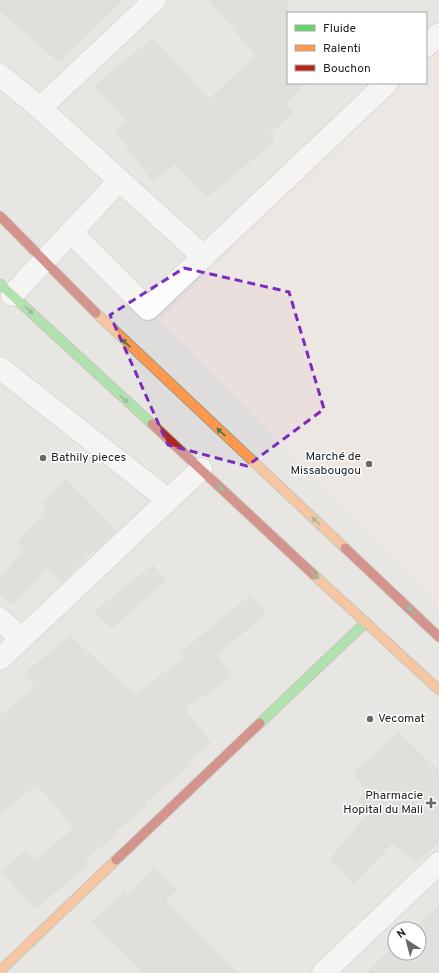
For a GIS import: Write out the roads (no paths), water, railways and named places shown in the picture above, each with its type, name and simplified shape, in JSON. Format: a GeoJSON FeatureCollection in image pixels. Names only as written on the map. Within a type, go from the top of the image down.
{"type":"FeatureCollection","features":[{"type":"Feature","properties":{"kind":"main road"},"geometry":{"type":"LineString","coordinates":[[0,216],[112,329],[439,637]]}},
{"type":"Feature","properties":{"kind":"main road"},"geometry":{"type":"LineString","coordinates":[[6,290],[439,690]]}},
{"type":"Feature","properties":{"kind":"main road"},"geometry":{"type":"LineString","coordinates":[[0,971],[366,622]]}},
{"type":"Feature","properties":{"kind":"street"},"geometry":{"type":"LineString","coordinates":[[40,108],[151,1]]}},
{"type":"Feature","properties":{"kind":"street"},"geometry":{"type":"LineString","coordinates":[[427,45],[439,34]]}},
{"type":"Feature","properties":{"kind":"street"},"geometry":{"type":"LineString","coordinates":[[0,75],[40,108],[204,257]]}},
{"type":"Feature","properties":{"kind":"street"},"geometry":{"type":"LineString","coordinates":[[71,232],[148,309],[386,84]]}},
{"type":"Feature","properties":{"kind":"street"},"geometry":{"type":"LineString","coordinates":[[6,290],[45,260],[120,180]]}},
{"type":"Feature","properties":{"kind":"street"},"geometry":{"type":"LineString","coordinates":[[0,368],[168,500]]}},
{"type":"Feature","properties":{"kind":"street"},"geometry":{"type":"LineString","coordinates":[[0,659],[201,469]]}},
{"type":"Feature","properties":{"kind":"street"},"geometry":{"type":"LineString","coordinates":[[0,619],[21,639]]}},
{"type":"Feature","properties":{"kind":"street"},"geometry":{"type":"LineString","coordinates":[[323,973],[439,863]]}},
{"type":"Feature","properties":{"kind":"place","name":"Bathily pieces"},"geometry":{"type":"Point","coordinates":[43,458]}},
{"type":"Feature","properties":{"kind":"place","name":"Marché de Missabougou"},"geometry":{"type":"Point","coordinates":[369,464]}},
{"type":"Feature","properties":{"kind":"place","name":"Vecomat"},"geometry":{"type":"Point","coordinates":[370,719]}},
{"type":"Feature","properties":{"kind":"place","name":"Pharmacie Hopital du Mali"},"geometry":{"type":"Point","coordinates":[431,803]}}]}
